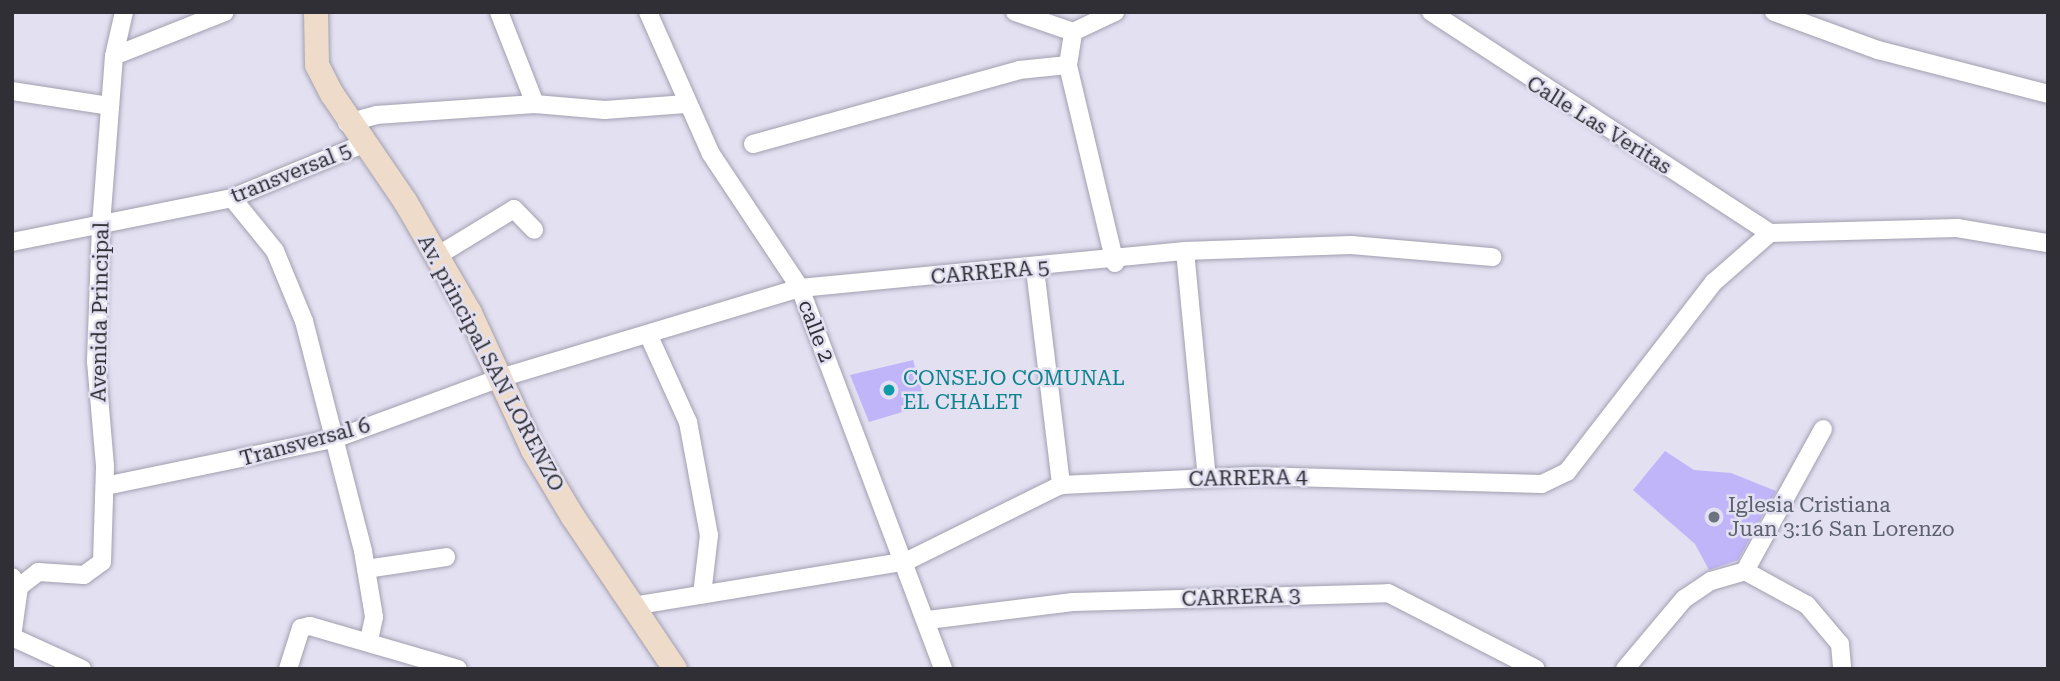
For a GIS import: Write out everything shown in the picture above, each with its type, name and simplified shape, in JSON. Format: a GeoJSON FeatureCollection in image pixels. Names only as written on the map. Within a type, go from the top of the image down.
{"type":"FeatureCollection","features":[{"type":"Feature","properties":{"kind":"main road","name":"Av. principal SAN LORENZO"},"geometry":{"type":"LineString","coordinates":[[316,12],[317,65],[347,123],[437,256],[500,378],[533,450],[675,669]]}},
{"type":"Feature","properties":{"kind":"street","name":"Avenida Principal"},"geometry":{"type":"LineString","coordinates":[[16,582],[38,572],[94,571],[102,562],[105,486],[96,374],[101,225],[114,57],[124,12]]}},
{"type":"Feature","properties":{"kind":"street"},"geometry":{"type":"LineString","coordinates":[[114,57],[225,12]]}},
{"type":"Feature","properties":{"kind":"street"},"geometry":{"type":"LineString","coordinates":[[499,12],[535,104]]}},
{"type":"Feature","properties":{"kind":"street","name":"calle 2"},"geometry":{"type":"LineString","coordinates":[[648,12],[685,104],[800,288],[906,561],[943,669]]}},
{"type":"Feature","properties":{"kind":"street"},"geometry":{"type":"LineString","coordinates":[[1015,12],[1073,32],[1115,12]]}},
{"type":"Feature","properties":{"kind":"street","name":"Calle Las Veritas"},"geometry":{"type":"LineString","coordinates":[[1431,12],[1770,233]]}},
{"type":"Feature","properties":{"kind":"street"},"geometry":{"type":"LineString","coordinates":[[1774,12],[1878,50],[2048,94]]}},
{"type":"Feature","properties":{"kind":"street"},"geometry":{"type":"LineString","coordinates":[[1073,32],[1069,65],[1115,263]]}},
{"type":"Feature","properties":{"kind":"street"},"geometry":{"type":"LineString","coordinates":[[753,144],[1019,70],[1069,65]]}},
{"type":"Feature","properties":{"kind":"street"},"geometry":{"type":"LineString","coordinates":[[12,91],[110,106]]}},
{"type":"Feature","properties":{"kind":"street"},"geometry":{"type":"LineString","coordinates":[[347,123],[376,115],[535,104],[605,110],[685,104]]}},
{"type":"Feature","properties":{"kind":"street","name":"transversal 5"},"geometry":{"type":"LineString","coordinates":[[12,242],[232,198],[363,144]]}},
{"type":"Feature","properties":{"kind":"street"},"geometry":{"type":"LineString","coordinates":[[232,198],[275,251],[304,321],[337,438],[366,569],[374,617],[369,640]]}},
{"type":"Feature","properties":{"kind":"street"},"geometry":{"type":"LineString","coordinates":[[437,256],[514,209],[534,230]]}},
{"type":"Feature","properties":{"kind":"street"},"geometry":{"type":"LineString","coordinates":[[1770,233],[1957,228],[2048,243]]}},
{"type":"Feature","properties":{"kind":"street","name":"CARRERA 4"},"geometry":{"type":"LineString","coordinates":[[633,606],[906,561],[1061,485],[1207,478],[1542,485],[1567,472],[1714,282],[1770,233]]}},
{"type":"Feature","properties":{"kind":"street","name":"CARRERA 5"},"geometry":{"type":"LineString","coordinates":[[500,378],[800,288],[1035,269],[1185,251],[1351,245],[1492,257]]}},
{"type":"Feature","properties":{"kind":"street"},"geometry":{"type":"LineString","coordinates":[[1185,251],[1207,478]]}},
{"type":"Feature","properties":{"kind":"street"},"geometry":{"type":"LineString","coordinates":[[1035,269],[1061,485]]}},
{"type":"Feature","properties":{"kind":"street"},"geometry":{"type":"LineString","coordinates":[[648,334],[688,422],[709,535],[702,595]]}},
{"type":"Feature","properties":{"kind":"street","name":"Transversal 6"},"geometry":{"type":"LineString","coordinates":[[105,486],[337,438],[500,378]]}},
{"type":"Feature","properties":{"kind":"street"},"geometry":{"type":"LineString","coordinates":[[1625,669],[1684,599],[1711,581],[1745,571],[1823,429]]}},
{"type":"Feature","properties":{"kind":"street"},"geometry":{"type":"LineString","coordinates":[[366,569],[446,557]]}},
{"type":"Feature","properties":{"kind":"street"},"geometry":{"type":"LineString","coordinates":[[1745,571],[1807,605],[1840,644],[1842,669]]}},
{"type":"Feature","properties":{"kind":"street"},"geometry":{"type":"LineString","coordinates":[[16,582],[12,637],[82,669]]}},
{"type":"Feature","properties":{"kind":"street","name":"CARRERA 3"},"geometry":{"type":"LineString","coordinates":[[928,620],[1073,602],[1388,593],[1536,669]]}},
{"type":"Feature","properties":{"kind":"street"},"geometry":{"type":"LineString","coordinates":[[289,669],[301,628],[369,640],[457,669]]}},
{"type":"Feature","properties":{"kind":"building","name":"CONSEJO COMUNAL EL CHALET"},"geometry":{"type":"Polygon","coordinates":[[[913,360],[926,405],[869,422],[850,375],[913,360]]]}},
{"type":"Feature","properties":{"kind":"building","name":"Iglesia Cristiana Juan 3:16 San Lorenzo"},"geometry":{"type":"Polygon","coordinates":[[[1665,451],[1694,470],[1731,473],[1776,491],[1738,560],[1709,570],[1695,544],[1633,490],[1665,451]]]}},
{"type":"Feature","properties":{"kind":"place","name":"CONSEJO COMUNAL EL CHALET"},"geometry":{"type":"Point","coordinates":[889,390]}},
{"type":"Feature","properties":{"kind":"place","name":"Iglesia Cristiana Juan 3:16 San Lorenzo"},"geometry":{"type":"Point","coordinates":[1714,517]}}]}
